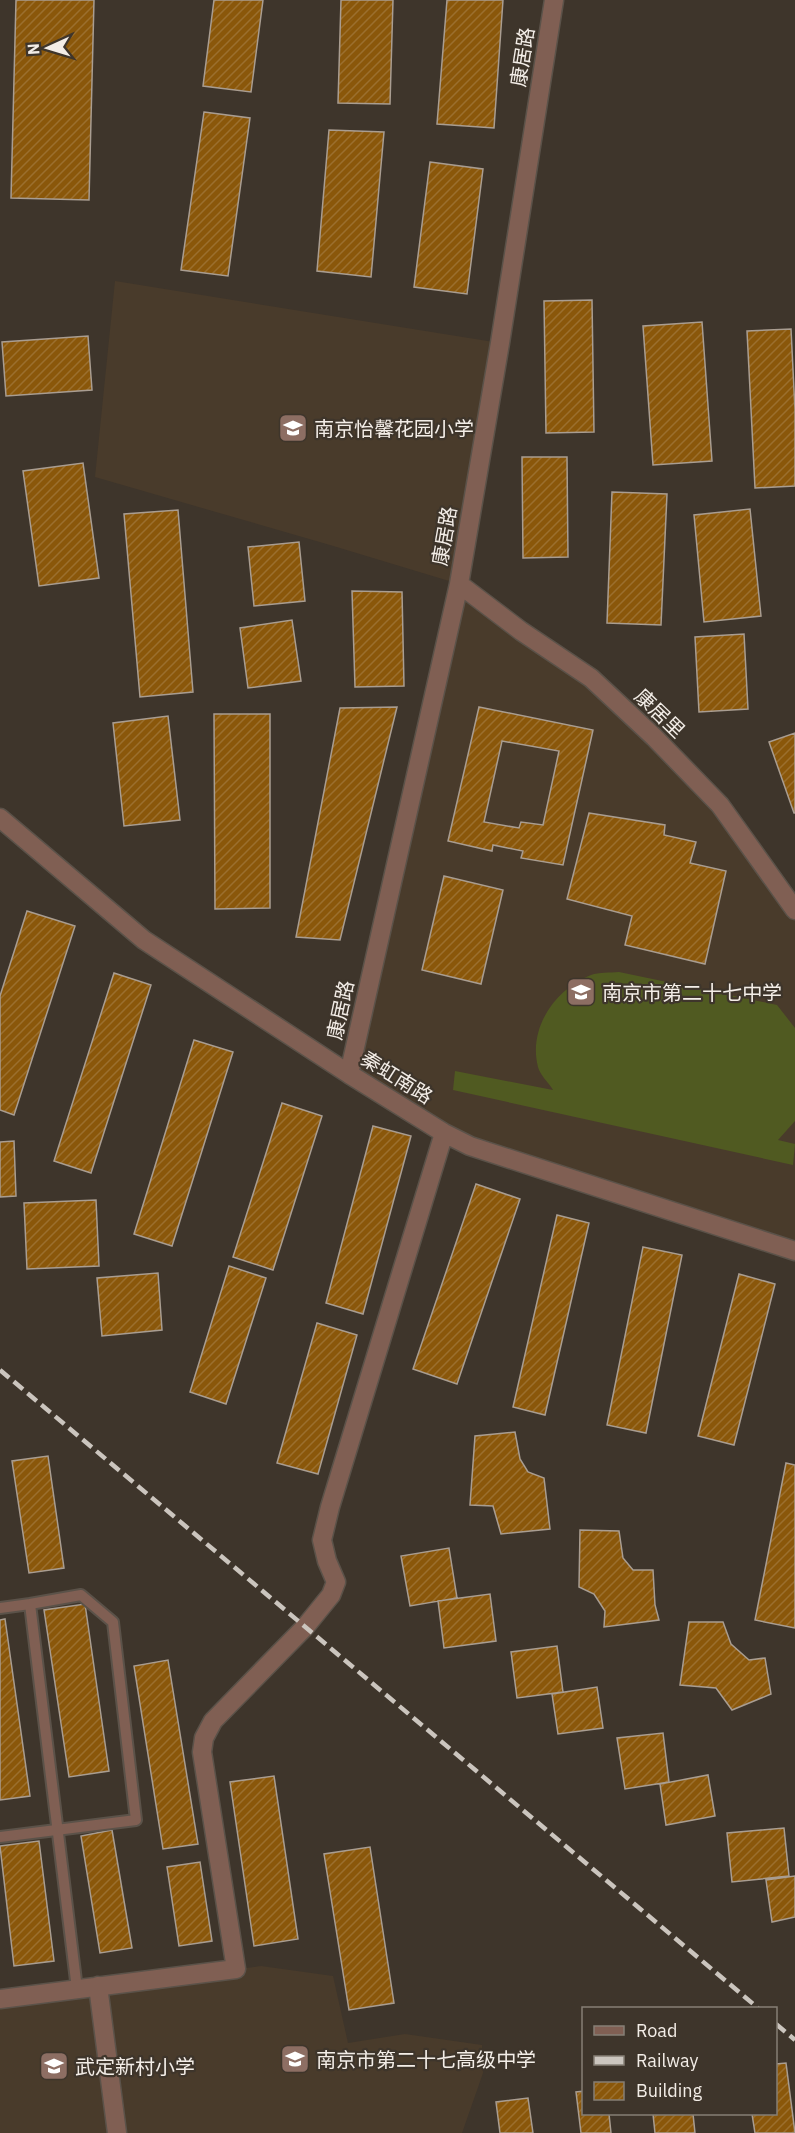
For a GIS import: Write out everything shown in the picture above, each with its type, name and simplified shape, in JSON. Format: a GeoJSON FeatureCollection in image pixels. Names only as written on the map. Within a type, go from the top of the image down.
{"type":"FeatureCollection","features":[{"type":"Feature","properties":{"kind":"street","name":"康居路"},"geometry":{"type":"LineString","coordinates":[[349,1074],[459,584],[554,0]]}},
{"type":"Feature","properties":{"kind":"street","name":"康居里"},"geometry":{"type":"LineString","coordinates":[[459,584],[521,631],[591,678],[654,736],[720,805],[795,910]]}},
{"type":"Feature","properties":{"kind":"street","name":"秦虹南路"},"geometry":{"type":"LineString","coordinates":[[0,818],[144,940],[444,1133],[470,1146],[795,1251]]}},
{"type":"Feature","properties":{"kind":"street"},"geometry":{"type":"LineString","coordinates":[[0,2000],[236,1969],[202,1752],[204,1738],[213,1721],[296,1636],[331,1595],[336,1582],[327,1561],[322,1540],[330,1507],[444,1133]]}},
{"type":"Feature","properties":{"kind":"street"},"geometry":{"type":"LineString","coordinates":[[98,1986],[117,2133]]}},
{"type":"Feature","properties":{"kind":"lane"},"geometry":{"type":"LineString","coordinates":[[0,1608],[81,1595],[113,1622],[136,1821],[0,1837]]}},
{"type":"Feature","properties":{"kind":"lane"},"geometry":{"type":"LineString","coordinates":[[30,1604],[77,1989]]}},
{"type":"Feature","properties":{"kind":"shaded area","name":"南京怡馨花园小学"},"geometry":{"type":"Polygon","coordinates":[[[115,281],[500,343],[459,584],[95,477],[115,281]]]}},
{"type":"Feature","properties":{"kind":"shaded area","name":"南京市第二十七中学"},"geometry":{"type":"Polygon","coordinates":[[[459,584],[654,737],[795,910],[795,1251],[470,1146],[349,1074],[459,584]]]}},
{"type":"Feature","properties":{"kind":"shaded area","name":"南京市第二十七高级中学"},"geometry":{"type":"Polygon","coordinates":[[[261,1966],[333,1976],[348,2043],[405,2034],[482,2045],[483,2073],[462,2133],[0,2133],[0,1999],[261,1966]]]}},
{"type":"Feature","properties":{"kind":"green space"},"geometry":{"type":"Polygon","coordinates":[[[619,972],[777,1005],[795,1028],[795,1121],[778,1140],[795,1144],[793,1165],[453,1090],[455,1071],[553,1090],[539,1070],[536,1052],[537,1038],[547,1012],[566,990],[578,981],[594,974],[619,972]]]}},
{"type":"Feature","properties":{"kind":"building"},"geometry":{"type":"Polygon","coordinates":[[[16,0],[94,0],[89,200],[11,198],[16,0]]]}},
{"type":"Feature","properties":{"kind":"building"},"geometry":{"type":"Polygon","coordinates":[[[214,0],[263,0],[251,92],[203,86],[214,0]]]}},
{"type":"Feature","properties":{"kind":"building"},"geometry":{"type":"Polygon","coordinates":[[[341,0],[393,0],[390,104],[338,103],[341,0]]]}},
{"type":"Feature","properties":{"kind":"building"},"geometry":{"type":"Polygon","coordinates":[[[447,0],[503,0],[494,128],[437,124],[447,0]]]}},
{"type":"Feature","properties":{"kind":"building"},"geometry":{"type":"Polygon","coordinates":[[[204,112],[250,118],[228,276],[181,270],[204,112]]]}},
{"type":"Feature","properties":{"kind":"building"},"geometry":{"type":"Polygon","coordinates":[[[329,130],[384,132],[371,277],[317,271],[329,130]]]}},
{"type":"Feature","properties":{"kind":"building"},"geometry":{"type":"Polygon","coordinates":[[[430,162],[483,169],[467,294],[414,287],[430,162]]]}},
{"type":"Feature","properties":{"kind":"building"},"geometry":{"type":"Polygon","coordinates":[[[592,300],[594,432],[546,433],[544,301],[592,300]]]}},
{"type":"Feature","properties":{"kind":"building"},"geometry":{"type":"Polygon","coordinates":[[[702,322],[712,461],[653,465],[643,326],[702,322]]]}},
{"type":"Feature","properties":{"kind":"building"},"geometry":{"type":"Polygon","coordinates":[[[791,329],[795,410],[795,486],[755,488],[747,331],[791,329]]]}},
{"type":"Feature","properties":{"kind":"building"},"geometry":{"type":"Polygon","coordinates":[[[88,336],[92,390],[6,396],[2,342],[88,336]]]}},
{"type":"Feature","properties":{"kind":"building"},"geometry":{"type":"Polygon","coordinates":[[[522,457],[567,457],[568,557],[523,558],[522,457]]]}},
{"type":"Feature","properties":{"kind":"building"},"geometry":{"type":"Polygon","coordinates":[[[83,463],[99,578],[39,586],[23,471],[83,463]]]}},
{"type":"Feature","properties":{"kind":"building"},"geometry":{"type":"Polygon","coordinates":[[[612,492],[667,494],[661,625],[607,623],[612,492]]]}},
{"type":"Feature","properties":{"kind":"building"},"geometry":{"type":"Polygon","coordinates":[[[750,509],[761,616],[704,622],[694,515],[750,509]]]}},
{"type":"Feature","properties":{"kind":"building"},"geometry":{"type":"Polygon","coordinates":[[[178,510],[193,692],[140,697],[124,514],[178,510]]]}},
{"type":"Feature","properties":{"kind":"building"},"geometry":{"type":"Polygon","coordinates":[[[299,542],[305,601],[254,606],[248,547],[299,542]]]}},
{"type":"Feature","properties":{"kind":"building"},"geometry":{"type":"Polygon","coordinates":[[[352,591],[402,592],[404,686],[355,687],[352,591]]]}},
{"type":"Feature","properties":{"kind":"building"},"geometry":{"type":"Polygon","coordinates":[[[292,620],[301,681],[248,688],[240,628],[292,620]]]}},
{"type":"Feature","properties":{"kind":"building"},"geometry":{"type":"Polygon","coordinates":[[[744,634],[748,709],[699,712],[695,637],[744,634]]]}},
{"type":"Feature","properties":{"kind":"building"},"geometry":{"type":"Polygon","coordinates":[[[397,707],[340,940],[296,937],[340,708],[397,707]]]}},
{"type":"Feature","properties":{"kind":"building"},"geometry":{"type":"Polygon","coordinates":[[[479,707],[593,730],[563,865],[521,858],[523,851],[493,845],[492,851],[448,841],[479,707]],[[502,741],[484,822],[519,828],[521,822],[543,825],[559,751],[502,741]]]}},
{"type":"Feature","properties":{"kind":"building"},"geometry":{"type":"Polygon","coordinates":[[[214,714],[270,714],[270,908],[215,909],[214,714]]]}},
{"type":"Feature","properties":{"kind":"building"},"geometry":{"type":"Polygon","coordinates":[[[168,716],[180,820],[124,826],[113,723],[168,716]]]}},
{"type":"Feature","properties":{"kind":"building"},"geometry":{"type":"Polygon","coordinates":[[[795,733],[795,813],[794,813],[769,742],[795,733]]]}},
{"type":"Feature","properties":{"kind":"building"},"geometry":{"type":"Polygon","coordinates":[[[589,813],[665,825],[664,835],[696,842],[690,863],[726,871],[705,964],[625,945],[632,916],[567,899],[589,813]]]}},
{"type":"Feature","properties":{"kind":"building"},"geometry":{"type":"Polygon","coordinates":[[[444,876],[503,890],[481,984],[422,970],[444,876]]]}},
{"type":"Feature","properties":{"kind":"building"},"geometry":{"type":"Polygon","coordinates":[[[27,911],[75,926],[14,1115],[0,1110],[0,996],[27,911]]]}},
{"type":"Feature","properties":{"kind":"building"},"geometry":{"type":"Polygon","coordinates":[[[114,973],[151,985],[91,1173],[54,1161],[114,973]]]}},
{"type":"Feature","properties":{"kind":"building"},"geometry":{"type":"Polygon","coordinates":[[[194,1040],[233,1052],[172,1246],[134,1234],[194,1040]]]}},
{"type":"Feature","properties":{"kind":"building"},"geometry":{"type":"Polygon","coordinates":[[[282,1103],[322,1116],[273,1270],[233,1257],[282,1103]]]}},
{"type":"Feature","properties":{"kind":"building"},"geometry":{"type":"Polygon","coordinates":[[[373,1126],[411,1136],[363,1314],[326,1303],[373,1126]]]}},
{"type":"Feature","properties":{"kind":"building"},"geometry":{"type":"Polygon","coordinates":[[[14,1141],[16,1196],[0,1197],[0,1142],[14,1141]]]}},
{"type":"Feature","properties":{"kind":"building"},"geometry":{"type":"Polygon","coordinates":[[[476,1184],[520,1199],[457,1384],[413,1369],[476,1184]]]}},
{"type":"Feature","properties":{"kind":"building"},"geometry":{"type":"Polygon","coordinates":[[[96,1200],[99,1266],[27,1269],[24,1203],[96,1200]]]}},
{"type":"Feature","properties":{"kind":"building"},"geometry":{"type":"Polygon","coordinates":[[[557,1215],[589,1223],[545,1415],[513,1407],[557,1215]]]}},
{"type":"Feature","properties":{"kind":"building"},"geometry":{"type":"Polygon","coordinates":[[[643,1247],[682,1255],[646,1433],[607,1425],[643,1247]]]}},
{"type":"Feature","properties":{"kind":"building"},"geometry":{"type":"Polygon","coordinates":[[[229,1266],[266,1278],[226,1404],[190,1392],[229,1266]]]}},
{"type":"Feature","properties":{"kind":"building"},"geometry":{"type":"Polygon","coordinates":[[[158,1273],[162,1330],[102,1336],[97,1278],[158,1273]]]}},
{"type":"Feature","properties":{"kind":"building"},"geometry":{"type":"Polygon","coordinates":[[[739,1274],[775,1284],[734,1445],[698,1436],[739,1274]]]}},
{"type":"Feature","properties":{"kind":"building"},"geometry":{"type":"Polygon","coordinates":[[[317,1323],[357,1335],[318,1474],[277,1463],[317,1323]]]}},
{"type":"Feature","properties":{"kind":"building"},"geometry":{"type":"Polygon","coordinates":[[[515,1432],[520,1459],[528,1472],[544,1478],[550,1529],[501,1534],[493,1506],[470,1505],[475,1436],[515,1432]]]}},
{"type":"Feature","properties":{"kind":"building"},"geometry":{"type":"Polygon","coordinates":[[[48,1456],[64,1568],[29,1573],[12,1461],[48,1456]]]}},
{"type":"Feature","properties":{"kind":"building"},"geometry":{"type":"Polygon","coordinates":[[[786,1463],[795,1465],[795,1628],[755,1620],[786,1463]]]}},
{"type":"Feature","properties":{"kind":"building"},"geometry":{"type":"Polygon","coordinates":[[[580,1530],[619,1531],[623,1558],[633,1570],[653,1570],[655,1605],[659,1620],[604,1627],[605,1611],[594,1594],[579,1587],[580,1530]]]}},
{"type":"Feature","properties":{"kind":"building"},"geometry":{"type":"Polygon","coordinates":[[[449,1548],[457,1598],[410,1606],[401,1556],[449,1548]]]}},
{"type":"Feature","properties":{"kind":"building"},"geometry":{"type":"Polygon","coordinates":[[[490,1594],[496,1641],[444,1648],[438,1601],[490,1594]]]}},
{"type":"Feature","properties":{"kind":"building"},"geometry":{"type":"Polygon","coordinates":[[[85,1604],[109,1771],[69,1777],[44,1610],[85,1604]]]}},
{"type":"Feature","properties":{"kind":"building"},"geometry":{"type":"Polygon","coordinates":[[[5,1619],[30,1796],[0,1800],[0,1620],[5,1619]]]}},
{"type":"Feature","properties":{"kind":"building"},"geometry":{"type":"Polygon","coordinates":[[[689,1622],[723,1622],[731,1644],[749,1660],[765,1658],[771,1694],[732,1710],[716,1688],[680,1685],[689,1622]]]}},
{"type":"Feature","properties":{"kind":"building"},"geometry":{"type":"Polygon","coordinates":[[[557,1646],[563,1692],[517,1698],[511,1652],[557,1646]]]}},
{"type":"Feature","properties":{"kind":"building"},"geometry":{"type":"Polygon","coordinates":[[[168,1660],[198,1844],[163,1849],[134,1666],[168,1660]]]}},
{"type":"Feature","properties":{"kind":"building"},"geometry":{"type":"Polygon","coordinates":[[[597,1687],[603,1728],[558,1734],[552,1694],[597,1687]]]}},
{"type":"Feature","properties":{"kind":"building"},"geometry":{"type":"Polygon","coordinates":[[[663,1733],[669,1782],[625,1789],[617,1738],[663,1733]]]}},
{"type":"Feature","properties":{"kind":"building"},"geometry":{"type":"Polygon","coordinates":[[[708,1775],[715,1816],[666,1825],[660,1784],[708,1775]]]}},
{"type":"Feature","properties":{"kind":"building"},"geometry":{"type":"Polygon","coordinates":[[[274,1776],[298,1939],[254,1946],[230,1782],[274,1776]]]}},
{"type":"Feature","properties":{"kind":"building"},"geometry":{"type":"Polygon","coordinates":[[[784,1828],[789,1876],[732,1882],[727,1833],[784,1828]]]}},
{"type":"Feature","properties":{"kind":"building"},"geometry":{"type":"Polygon","coordinates":[[[112,1830],[132,1948],[100,1953],[81,1836],[112,1830]]]}},
{"type":"Feature","properties":{"kind":"building"},"geometry":{"type":"Polygon","coordinates":[[[39,1841],[54,1961],[14,1966],[0,1846],[39,1841]]]}},
{"type":"Feature","properties":{"kind":"building"},"geometry":{"type":"Polygon","coordinates":[[[370,1847],[394,2003],[349,2010],[324,1854],[370,1847]]]}},
{"type":"Feature","properties":{"kind":"building"},"geometry":{"type":"Polygon","coordinates":[[[200,1862],[212,1941],[179,1946],[167,1867],[200,1862]]]}},
{"type":"Feature","properties":{"kind":"building"},"geometry":{"type":"Polygon","coordinates":[[[795,1876],[795,1917],[772,1922],[766,1880],[795,1876]]]}},
{"type":"Feature","properties":{"kind":"building"},"geometry":{"type":"Polygon","coordinates":[[[786,2063],[795,2133],[755,2133],[752,2115],[777,2115],[777,2064],[786,2063]]]}},
{"type":"Feature","properties":{"kind":"building"},"geometry":{"type":"Polygon","coordinates":[[[582,2091],[582,2115],[609,2115],[611,2133],[581,2133],[576,2092],[582,2091]]]}},
{"type":"Feature","properties":{"kind":"building"},"geometry":{"type":"Polygon","coordinates":[[[528,2098],[533,2133],[500,2133],[496,2102],[528,2098]]]}},
{"type":"Feature","properties":{"kind":"building"},"geometry":{"type":"Polygon","coordinates":[[[653,2115],[693,2115],[695,2133],[655,2133],[653,2115]]]}},
{"type":"Feature","properties":{"kind":"railway"},"geometry":{"type":"LineString","coordinates":[[0,1370],[757,2007]]}},
{"type":"Feature","properties":{"kind":"railway"},"geometry":{"type":"LineString","coordinates":[[777,2025],[795,2040]]}},
{"type":"Feature","properties":{"kind":"place","name":"南京怡馨花园小学"},"geometry":{"type":"Point","coordinates":[293,428]}},
{"type":"Feature","properties":{"kind":"place","name":"南京市第二十七中学"},"geometry":{"type":"Point","coordinates":[581,992]}},
{"type":"Feature","properties":{"kind":"place","name":"南京市第二十七高级中学"},"geometry":{"type":"Point","coordinates":[295,2059]}},
{"type":"Feature","properties":{"kind":"place","name":"武定新村小学"},"geometry":{"type":"Point","coordinates":[54,2066]}}]}
